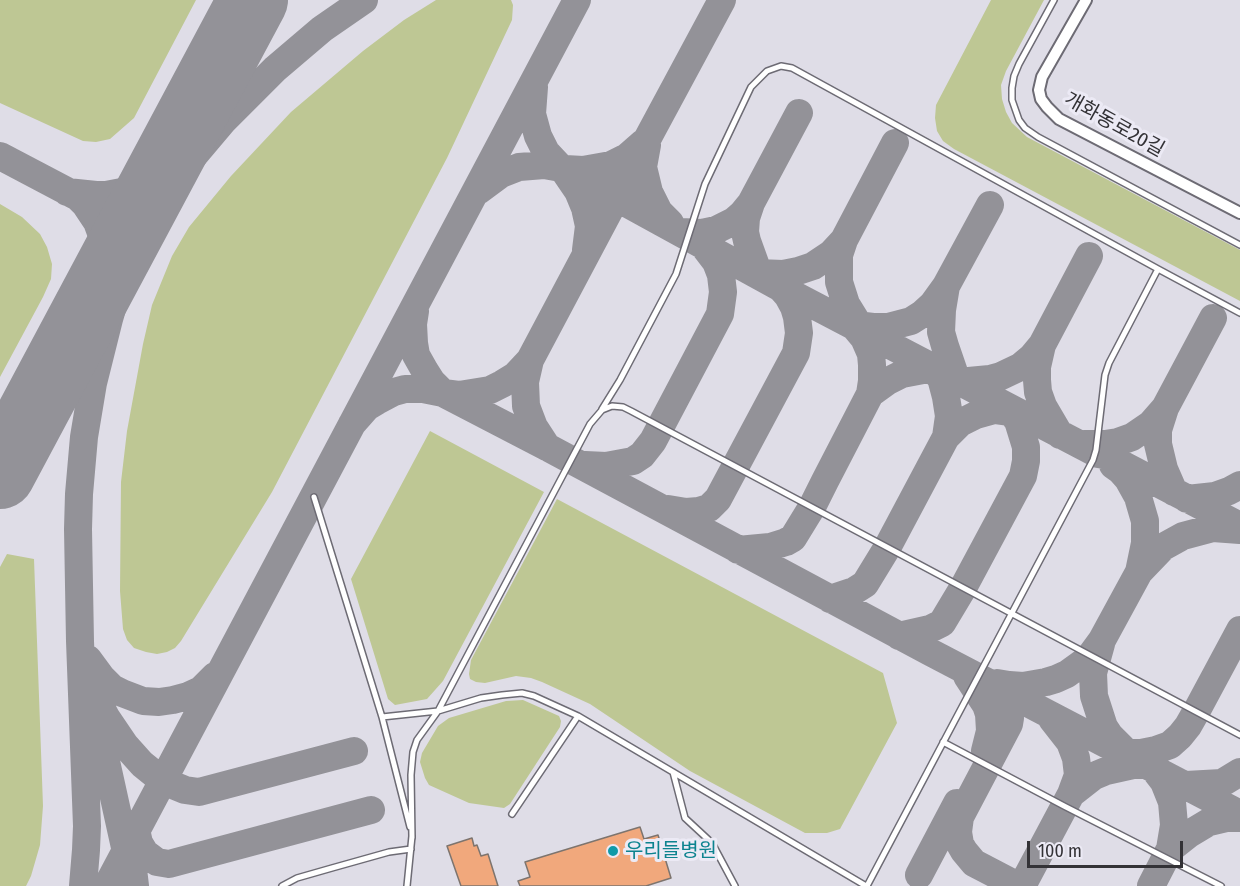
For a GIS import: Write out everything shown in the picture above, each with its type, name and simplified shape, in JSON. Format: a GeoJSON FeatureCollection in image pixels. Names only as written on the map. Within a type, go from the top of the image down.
{"type":"FeatureCollection","features":[{"type":"Feature","properties":{"kind":"street","name":"개화동로20길"},"geometry":{"type":"LineString","coordinates":[[1086,0],[1042,77],[1039,90],[1041,99],[1059,119],[1240,213]]}},
{"type":"Feature","properties":{"kind":"lane"},"geometry":{"type":"LineString","coordinates":[[1054,0],[1014,76],[1012,100],[1019,120],[1025,128],[1240,245]]}},
{"type":"Feature","properties":{"kind":"lane"},"geometry":{"type":"LineString","coordinates":[[407,886],[412,838],[411,775],[413,752],[417,740],[438,711],[591,424],[620,380],[676,274],[705,184],[751,87],[760,77],[775,67],[792,68],[1240,313]]}},
{"type":"Feature","properties":{"kind":"lane"},"geometry":{"type":"LineString","coordinates":[[382,717],[438,711],[481,698],[522,693],[534,696],[578,716],[867,886],[1093,460],[1107,369],[1158,269]]}},
{"type":"Feature","properties":{"kind":"lane"},"geometry":{"type":"LineString","coordinates":[[602,410],[618,406],[631,411],[1240,735]]}},
{"type":"Feature","properties":{"kind":"lane"},"geometry":{"type":"LineString","coordinates":[[314,497],[382,717],[412,838]]}},
{"type":"Feature","properties":{"kind":"lane"},"geometry":{"type":"LineString","coordinates":[[512,814],[578,716]]}},
{"type":"Feature","properties":{"kind":"lane"},"geometry":{"type":"LineString","coordinates":[[943,742],[1221,886]]}},
{"type":"Feature","properties":{"kind":"lane"},"geometry":{"type":"LineString","coordinates":[[674,772],[685,818],[712,843],[735,886]]}},
{"type":"Feature","properties":{"kind":"lane"},"geometry":{"type":"LineString","coordinates":[[282,886],[297,878],[389,852],[411,849]]}},
{"type":"Feature","properties":{"kind":"green space"},"geometry":{"type":"Polygon","coordinates":[[[0,0],[196,0],[134,118],[110,139],[96,142],[83,141],[0,103],[0,0]]]}},
{"type":"Feature","properties":{"kind":"green space"},"geometry":{"type":"Polygon","coordinates":[[[436,0],[511,0],[512,20],[447,158],[272,492],[175,648],[157,654],[134,648],[127,640],[123,629],[120,591],[121,482],[127,431],[143,344],[152,305],[172,256],[189,227],[231,176],[291,112],[363,51],[404,20],[436,0]]]}},
{"type":"Feature","properties":{"kind":"green space"},"geometry":{"type":"Polygon","coordinates":[[[991,0],[1044,0],[1006,71],[1001,85],[1002,99],[1012,123],[1027,137],[1240,250],[1240,301],[954,149],[943,141],[937,131],[936,105],[991,0]]]}},
{"type":"Feature","properties":{"kind":"green space"},"geometry":{"type":"Polygon","coordinates":[[[0,204],[22,217],[40,234],[52,264],[51,279],[43,297],[0,377],[0,204]]]}},
{"type":"Feature","properties":{"kind":"green space"},"geometry":{"type":"Polygon","coordinates":[[[430,431],[544,492],[443,681],[427,699],[395,705],[388,699],[351,579],[430,431]]]}},
{"type":"Feature","properties":{"kind":"green space"},"geometry":{"type":"Polygon","coordinates":[[[557,499],[883,673],[897,723],[840,829],[827,833],[805,833],[690,771],[590,704],[542,682],[516,676],[485,683],[470,679],[471,660],[557,499]]]}},
{"type":"Feature","properties":{"kind":"green space"},"geometry":{"type":"Polygon","coordinates":[[[7,554],[34,559],[43,806],[40,845],[26,886],[0,886],[0,567],[7,554]]]}},
{"type":"Feature","properties":{"kind":"green space"},"geometry":{"type":"Polygon","coordinates":[[[523,700],[559,716],[561,721],[560,727],[510,804],[504,808],[469,803],[429,785],[420,762],[422,753],[438,726],[449,718],[506,701],[523,700]]]}},
{"type":"Feature","properties":{"kind":"building","name":"우리들병원"},"geometry":{"type":"Polygon","coordinates":[[[640,827],[644,839],[658,835],[671,878],[646,886],[520,886],[518,881],[530,877],[525,862],[640,827]]]}},
{"type":"Feature","properties":{"kind":"building"},"geometry":{"type":"Polygon","coordinates":[[[472,838],[481,856],[488,854],[498,886],[461,886],[447,846],[472,838]]]}},
{"type":"Feature","properties":{"kind":"taxiway"},"geometry":{"type":"LineString","coordinates":[[173,185],[186,165],[224,120],[275,69],[322,29],[364,0]]}},
{"type":"Feature","properties":{"kind":"taxiway"},"geometry":{"type":"LineString","coordinates":[[107,886],[577,0]]}},
{"type":"Feature","properties":{"kind":"taxiway"},"geometry":{"type":"LineString","coordinates":[[547,447],[534,427],[526,406],[525,382],[530,360],[722,0]]}},
{"type":"Feature","properties":{"kind":"taxiway"},"geometry":{"type":"LineString","coordinates":[[534,87],[532,114],[538,136],[546,152],[561,168]]}},
{"type":"Feature","properties":{"kind":"taxiway"},"geometry":{"type":"LineString","coordinates":[[681,232],[702,233],[716,230],[742,214],[751,203],[799,113]]}},
{"type":"Feature","properties":{"kind":"taxiway"},"geometry":{"type":"LineString","coordinates":[[83,886],[87,826],[78,529],[84,437],[93,383],[122,274],[188,120]]}},
{"type":"Feature","properties":{"kind":"taxiway"},"geometry":{"type":"LineString","coordinates":[[565,169],[583,170],[611,165],[627,157],[643,143]]}},
{"type":"Feature","properties":{"kind":"taxiway"},"geometry":{"type":"LineString","coordinates":[[757,273],[783,274],[798,271],[813,266],[831,254],[844,240],[895,143]]}},
{"type":"Feature","properties":{"kind":"taxiway"},"geometry":{"type":"LineString","coordinates":[[647,145],[643,167],[649,192],[659,212],[670,223]]}},
{"type":"Feature","properties":{"kind":"taxiway"},"geometry":{"type":"LineString","coordinates":[[0,156],[78,197],[85,204],[97,222],[104,241],[105,259],[101,286]]}},
{"type":"Feature","properties":{"kind":"taxiway"},"geometry":{"type":"LineString","coordinates":[[478,191],[501,174],[519,167],[544,165],[573,172],[781,288],[1240,526]]}},
{"type":"Feature","properties":{"kind":"taxiway"},"geometry":{"type":"LineString","coordinates":[[67,192],[106,195],[127,191],[145,183],[163,169]]}},
{"type":"Feature","properties":{"kind":"taxiway"},"geometry":{"type":"LineString","coordinates":[[563,169],[578,191],[585,208],[589,226],[586,250]]}},
{"type":"Feature","properties":{"kind":"taxiway"},"geometry":{"type":"LineString","coordinates":[[751,203],[746,218],[745,232],[756,266],[763,278]]}},
{"type":"Feature","properties":{"kind":"taxiway"},"geometry":{"type":"LineString","coordinates":[[856,325],[888,327],[911,321],[922,314],[933,304],[946,286],[990,205]]}},
{"type":"Feature","properties":{"kind":"taxiway"},"geometry":{"type":"LineString","coordinates":[[844,240],[839,255],[839,282],[846,304],[862,330]]}},
{"type":"Feature","properties":{"kind":"taxiway"},"geometry":{"type":"LineString","coordinates":[[585,465],[606,466],[633,461],[642,455],[653,441],[720,314],[723,292],[721,275],[716,262],[703,245]]}},
{"type":"Feature","properties":{"kind":"taxiway"},"geometry":{"type":"LineString","coordinates":[[958,382],[1001,376],[1020,367],[1032,357],[1042,345],[1089,256]]}},
{"type":"Feature","properties":{"kind":"taxiway"},"geometry":{"type":"LineString","coordinates":[[946,286],[941,332],[957,381]]}},
{"type":"Feature","properties":{"kind":"taxiway"},"geometry":{"type":"LineString","coordinates":[[668,509],[686,512],[699,511],[709,508],[718,499],[796,353],[799,333],[797,317],[788,296],[780,287]]}},
{"type":"Feature","properties":{"kind":"taxiway"},"geometry":{"type":"LineString","coordinates":[[415,311],[413,324],[416,355],[432,382],[443,393],[459,395],[490,390],[515,376],[530,360]]}},
{"type":"Feature","properties":{"kind":"taxiway"},"geometry":{"type":"LineString","coordinates":[[1084,444],[1118,442],[1132,437],[1151,424],[1165,408],[1213,318]]}},
{"type":"Feature","properties":{"kind":"taxiway"},"geometry":{"type":"LineString","coordinates":[[738,550],[770,547],[793,538],[812,507],[870,394],[871,354],[864,338],[854,326]]}},
{"type":"Feature","properties":{"kind":"taxiway"},"geometry":{"type":"LineString","coordinates":[[1042,345],[1037,367],[1038,392],[1043,406],[1060,435]]}},
{"type":"Feature","properties":{"kind":"taxiway"},"geometry":{"type":"LineString","coordinates":[[830,599],[854,591],[865,584],[887,548],[946,437],[949,416],[946,397],[941,378],[931,367]]}},
{"type":"Feature","properties":{"kind":"taxiway"},"geometry":{"type":"LineString","coordinates":[[870,394],[902,374],[937,370]]}},
{"type":"Feature","properties":{"kind":"taxiway"},"geometry":{"type":"LineString","coordinates":[[352,424],[367,407],[394,392],[405,389],[423,389],[443,393],[1240,814]]}},
{"type":"Feature","properties":{"kind":"taxiway"},"geometry":{"type":"LineString","coordinates":[[899,636],[930,629],[942,623],[1023,476],[1026,447],[1018,421],[1008,408]]}},
{"type":"Feature","properties":{"kind":"taxiway"},"geometry":{"type":"LineString","coordinates":[[1165,408],[1158,430],[1158,444],[1164,469],[1174,492]]}},
{"type":"Feature","properties":{"kind":"taxiway"},"geometry":{"type":"LineString","coordinates":[[946,437],[960,423],[976,415],[994,410],[1016,413]]}},
{"type":"Feature","properties":{"kind":"taxiway"},"geometry":{"type":"LineString","coordinates":[[997,683],[1023,686],[1046,682],[1067,674],[1085,661],[1102,640],[1139,572],[1145,543],[1145,521],[1138,497],[1128,479],[1113,465]]}},
{"type":"Feature","properties":{"kind":"taxiway"},"geometry":{"type":"LineString","coordinates":[[1187,499],[1215,496],[1240,485]]}},
{"type":"Feature","properties":{"kind":"taxiway"},"geometry":{"type":"LineString","coordinates":[[1139,572],[1163,547],[1183,536],[1213,528],[1240,530]]}},
{"type":"Feature","properties":{"kind":"taxiway"},"geometry":{"type":"LineString","coordinates":[[1123,753],[1156,750],[1170,745],[1180,736],[1196,712],[1240,630]]}},
{"type":"Feature","properties":{"kind":"taxiway"},"geometry":{"type":"LineString","coordinates":[[1101,644],[1093,673],[1094,696],[1104,727],[1123,749]]}},
{"type":"Feature","properties":{"kind":"taxiway"},"geometry":{"type":"LineString","coordinates":[[88,659],[112,688],[143,701],[159,702],[188,696],[201,690],[215,676]]}},
{"type":"Feature","properties":{"kind":"taxiway"},"geometry":{"type":"LineString","coordinates":[[88,676],[106,717],[125,745],[142,764],[163,781],[185,790],[199,792],[354,751]]}},
{"type":"Feature","properties":{"kind":"taxiway"},"geometry":{"type":"LineString","coordinates":[[967,676],[986,705],[989,714],[990,731],[985,751]]}},
{"type":"Feature","properties":{"kind":"taxiway"},"geometry":{"type":"LineString","coordinates":[[990,684],[1009,707],[1009,724],[960,817],[958,832],[960,844],[974,863],[1018,886]]}},
{"type":"Feature","properties":{"kind":"taxiway"},"geometry":{"type":"LineString","coordinates":[[96,716],[126,852]]}},
{"type":"Feature","properties":{"kind":"taxiway"},"geometry":{"type":"LineString","coordinates":[[1052,719],[1070,742],[1076,758],[1078,775],[1071,794]]}},
{"type":"Feature","properties":{"kind":"taxiway"},"geometry":{"type":"LineString","coordinates":[[1022,886],[1071,794],[1094,776],[1106,771],[1133,765],[1148,765]]}},
{"type":"Feature","properties":{"kind":"taxiway"},"geometry":{"type":"LineString","coordinates":[[1154,769],[1164,782],[1172,802],[1174,825],[1170,849]]}},
{"type":"Feature","properties":{"kind":"taxiway"},"geometry":{"type":"LineString","coordinates":[[1186,785],[1222,783],[1240,772]]}},
{"type":"Feature","properties":{"kind":"taxiway"},"geometry":{"type":"LineString","coordinates":[[919,875],[957,803]]}},
{"type":"Feature","properties":{"kind":"taxiway"},"geometry":{"type":"LineString","coordinates":[[137,834],[145,853],[157,862],[169,864],[371,810]]}},
{"type":"Feature","properties":{"kind":"taxiway"},"geometry":{"type":"LineString","coordinates":[[1151,886],[1170,849],[1189,834],[1209,822],[1240,818]]}},
{"type":"Feature","properties":{"kind":"taxiway"},"geometry":{"type":"LineString","coordinates":[[135,886],[132,861],[136,841]]}},
{"type":"Feature","properties":{"kind":"runway"},"geometry":{"type":"LineString","coordinates":[[0,474],[253,0]]}},
{"type":"Feature","properties":{"kind":"place","name":"우리들병원"},"geometry":{"type":"Point","coordinates":[613,851]}}]}
